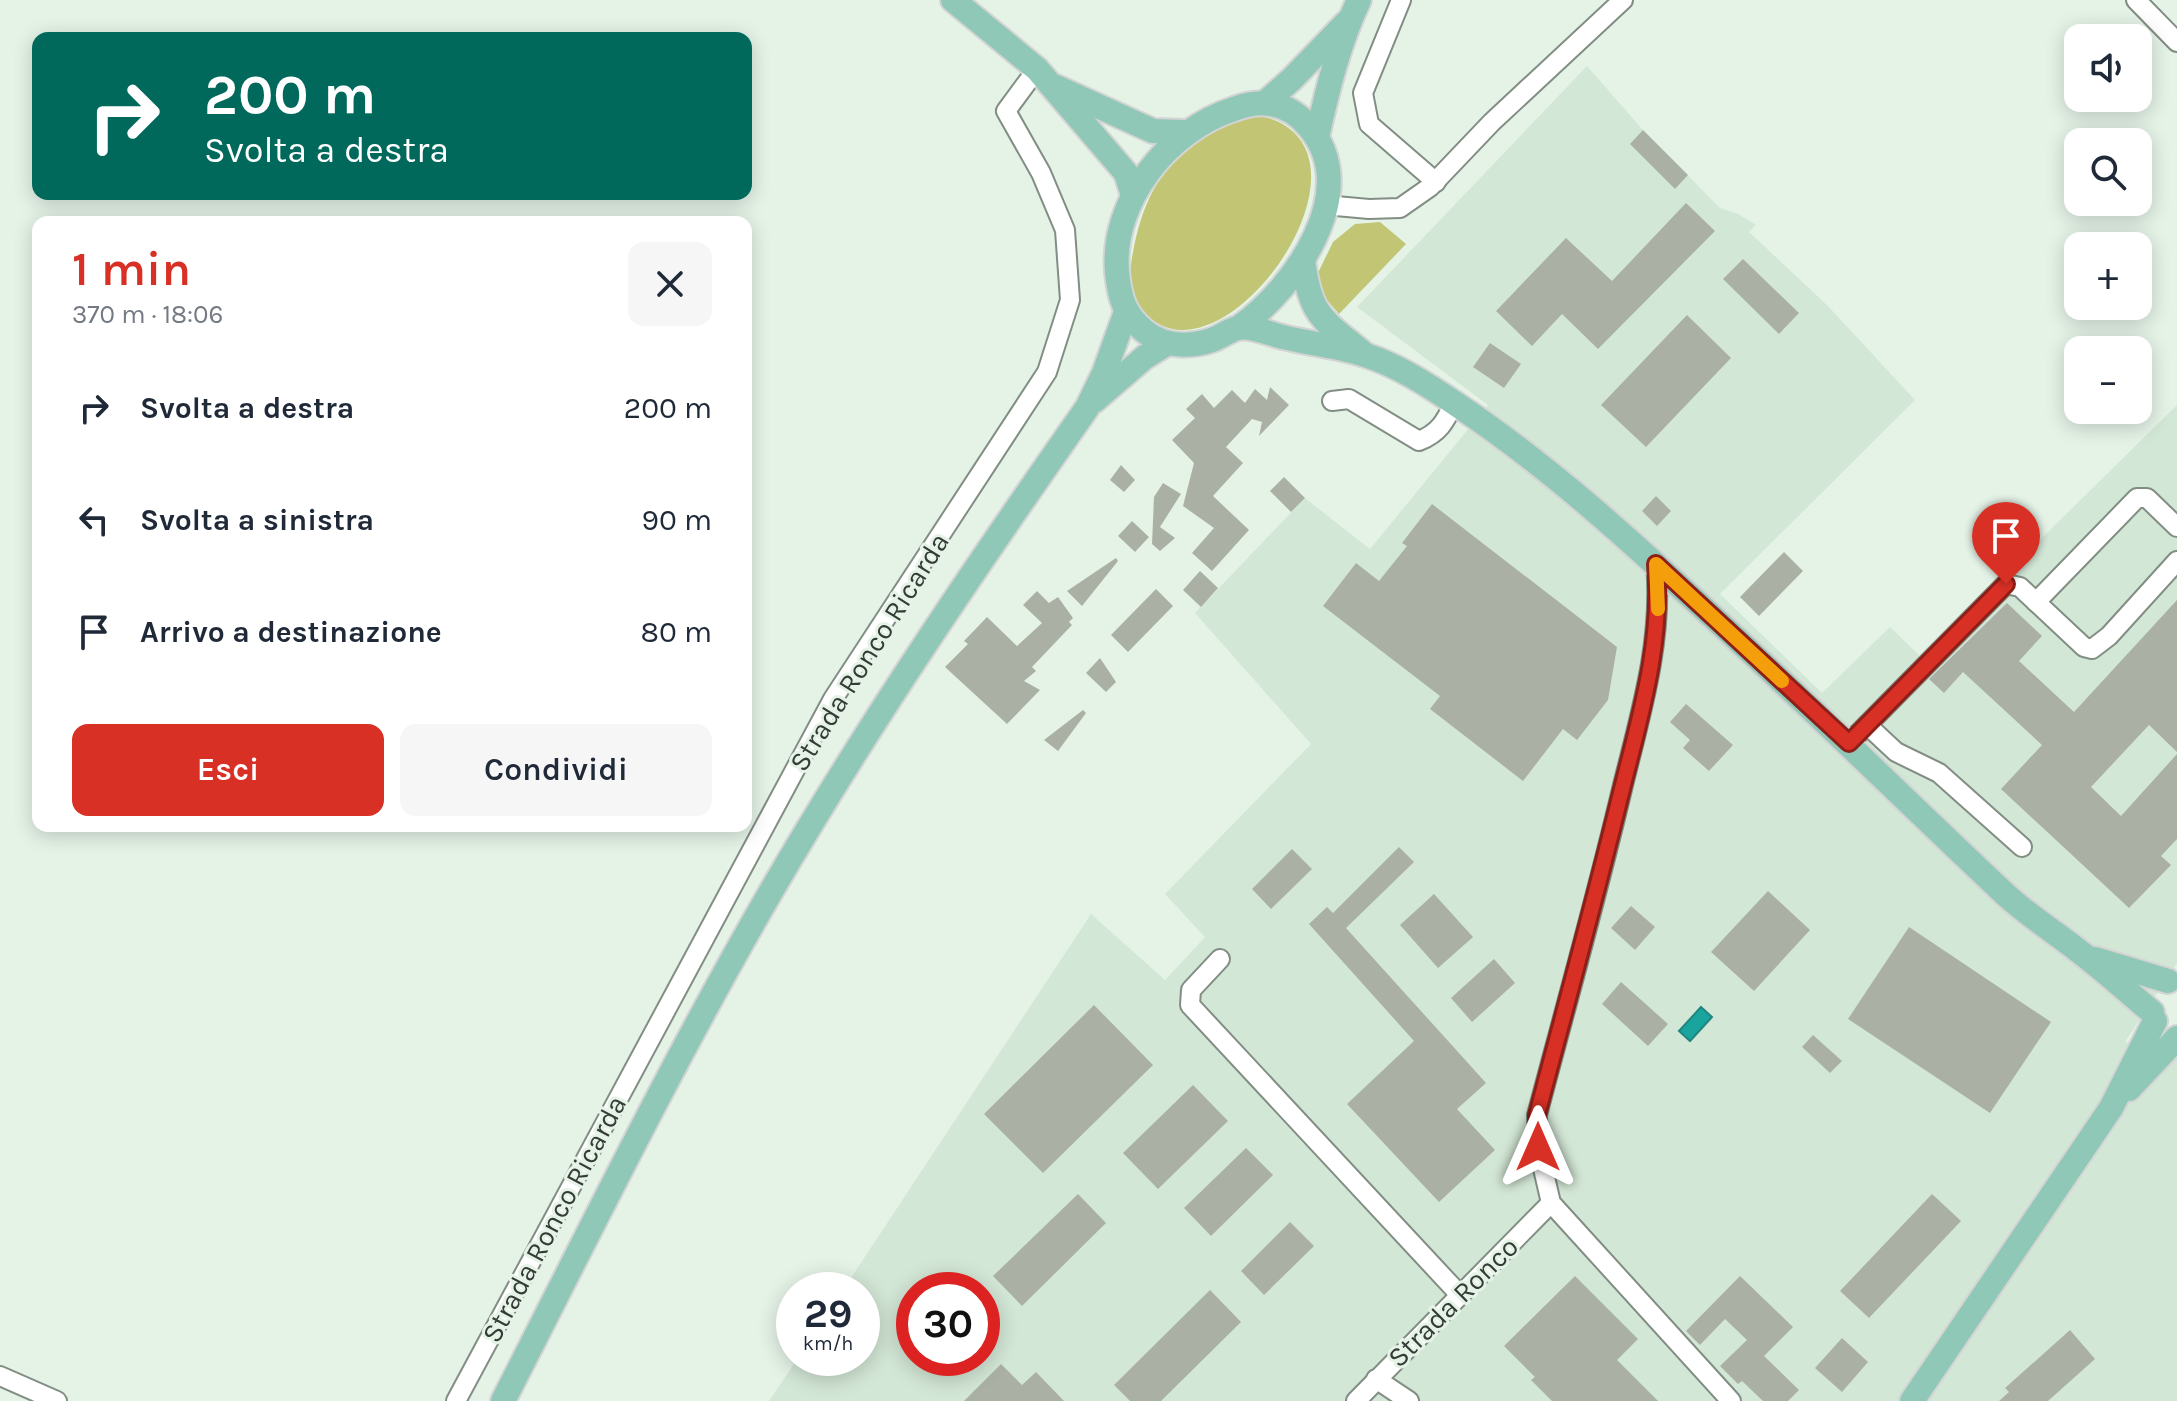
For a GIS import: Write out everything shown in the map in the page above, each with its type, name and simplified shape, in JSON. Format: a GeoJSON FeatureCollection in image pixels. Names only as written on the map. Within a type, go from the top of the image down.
{"type":"FeatureCollection","features":[{"type":"Feature","properties":{"kind":"main road"},"geometry":{"type":"LineString","coordinates":[[953,0],[1044,77],[1126,173],[1133,195]]}},
{"type":"Feature","properties":{"kind":"main road"},"geometry":{"type":"LineString","coordinates":[[1266,102],[1292,79],[1355,9]]}},
{"type":"Feature","properties":{"kind":"main road"},"geometry":{"type":"LineString","coordinates":[[1317,137],[1324,103],[1355,9]]}},
{"type":"Feature","properties":{"kind":"main road"},"geometry":{"type":"LineString","coordinates":[[1044,77],[1153,131],[1185,132]]}},
{"type":"Feature","properties":{"kind":"main road"},"geometry":{"type":"LineString","coordinates":[[1266,102],[1286,108],[1303,120],[1317,137],[1326,156],[1328,180],[1318,231],[1284,288],[1264,310],[1212,340],[1188,345],[1166,344],[1140,328],[1126,312],[1118,288],[1116,261],[1122,225],[1133,195],[1156,163],[1185,132],[1218,114],[1266,102]]}},
{"type":"Feature","properties":{"kind":"main road"},"geometry":{"type":"LineString","coordinates":[[1303,260],[1311,303],[1333,328],[1365,355]]}},
{"type":"Feature","properties":{"kind":"main road"},"geometry":{"type":"LineString","coordinates":[[503,1401],[690,1035],[774,886],[949,606],[1087,408],[1104,373],[1126,312]]}},
{"type":"Feature","properties":{"kind":"main road"},"geometry":{"type":"LineString","coordinates":[[1241,326],[1365,355],[1412,377],[1454,403],[1574,492],[1849,743],[2011,900],[2085,956],[2169,1034],[2177,1037],[2111,1108],[1912,1401]]}},
{"type":"Feature","properties":{"kind":"main road"},"geometry":{"type":"LineString","coordinates":[[1087,408],[1145,357],[1166,344]]}},
{"type":"Feature","properties":{"kind":"main road"},"geometry":{"type":"LineString","coordinates":[[2085,956],[2173,980]]}},
{"type":"Feature","properties":{"kind":"main road"},"geometry":{"type":"LineString","coordinates":[[2111,1108],[2153,1017],[2155,994],[2173,980]]}},
{"type":"Feature","properties":{"kind":"street"},"geometry":{"type":"LineString","coordinates":[[1401,0],[1363,93],[1365,111],[1369,124],[1436,182]]}},
{"type":"Feature","properties":{"kind":"street"},"geometry":{"type":"LineString","coordinates":[[1325,205],[1400,208],[1436,182],[1492,122],[1623,0]]}},
{"type":"Feature","properties":{"kind":"street"},"geometry":{"type":"LineString","coordinates":[[2136,0],[2177,42]]}},
{"type":"Feature","properties":{"kind":"street","name":"Strada Ronco Ricarda"},"geometry":{"type":"LineString","coordinates":[[456,1401],[833,699],[1047,372],[1070,300],[1065,230],[1041,173],[1006,111],[1044,77]]}},
{"type":"Feature","properties":{"kind":"street"},"geometry":{"type":"LineString","coordinates":[[1332,401],[1349,399],[1419,441],[1435,435],[1454,403]]}},
{"type":"Feature","properties":{"kind":"street"},"geometry":{"type":"LineString","coordinates":[[2036,602],[2137,498],[2147,498],[2177,527]]}},
{"type":"Feature","properties":{"kind":"street"},"geometry":{"type":"LineString","coordinates":[[1849,743],[2006,584],[2020,587],[2084,647],[2092,649],[2109,636],[2177,561]]}},
{"type":"Feature","properties":{"kind":"street"},"geometry":{"type":"LineString","coordinates":[[1656,564],[1659,599],[1654,653],[1599,886],[1537,1115],[1538,1147],[1551,1203],[1731,1401]]}},
{"type":"Feature","properties":{"kind":"street"},"geometry":{"type":"LineString","coordinates":[[1867,725],[1896,752],[1939,773],[2022,847]]}},
{"type":"Feature","properties":{"kind":"street"},"geometry":{"type":"LineString","coordinates":[[1220,959],[1191,990],[1190,1005],[1460,1295]]}},
{"type":"Feature","properties":{"kind":"street","name":"Strada Ronco"},"geometry":{"type":"LineString","coordinates":[[1356,1401],[1551,1203]]}},
{"type":"Feature","properties":{"kind":"street"},"geometry":{"type":"LineString","coordinates":[[0,1376],[57,1401]]}},
{"type":"Feature","properties":{"kind":"street"},"geometry":{"type":"LineString","coordinates":[[1376,1379],[1409,1401]]}},
{"type":"Feature","properties":{"kind":"shaded area"},"geometry":{"type":"Polygon","coordinates":[[[1587,66],[1643,130],[1720,208],[1756,225],[1749,232],[1827,305],[1915,400],[1720,594],[1822,693],[1890,627],[1921,657],[2177,405],[2177,963],[2125,1042],[2177,1057],[2177,1401],[769,1401],[786,1376],[880,1376],[880,1272],[855,1272],[1091,914],[1165,980],[1205,937],[1165,894],[1311,744],[1195,613],[1305,498],[1370,549],[1488,405],[1357,307],[1587,66]]]}},
{"type":"Feature","properties":{"kind":"green space"},"geometry":{"type":"Polygon","coordinates":[[[1261,116],[1298,137],[1311,173],[1304,216],[1282,260],[1250,297],[1212,323],[1175,329],[1142,310],[1132,290],[1133,252],[1147,204],[1162,176],[1200,140],[1231,123],[1261,116]]]}},
{"type":"Feature","properties":{"kind":"green space"},"geometry":{"type":"Polygon","coordinates":[[[1380,222],[1406,244],[1339,314],[1320,292],[1318,273],[1333,242],[1355,224],[1380,222]]]}},
{"type":"Feature","properties":{"kind":"water"},"geometry":{"type":"Polygon","coordinates":[[[1701,1007],[1712,1017],[1690,1041],[1679,1031],[1701,1007]]]}},
{"type":"Feature","properties":{"kind":"building"},"geometry":{"type":"Polygon","coordinates":[[[1643,130],[1688,175],[1675,189],[1630,144],[1643,130]]]}},
{"type":"Feature","properties":{"kind":"building"},"geometry":{"type":"Polygon","coordinates":[[[1686,203],[1715,231],[1598,349],[1562,314],[1532,346],[1496,311],[1566,238],[1612,281],[1686,203]]]}},
{"type":"Feature","properties":{"kind":"building"},"geometry":{"type":"Polygon","coordinates":[[[1743,259],[1799,313],[1779,334],[1723,279],[1743,259]]]}},
{"type":"Feature","properties":{"kind":"building"},"geometry":{"type":"Polygon","coordinates":[[[1687,315],[1731,358],[1646,447],[1601,405],[1687,315]]]}},
{"type":"Feature","properties":{"kind":"building"},"geometry":{"type":"Polygon","coordinates":[[[1490,343],[1521,364],[1504,388],[1473,367],[1490,343]]]}},
{"type":"Feature","properties":{"kind":"building"},"geometry":{"type":"Polygon","coordinates":[[[1270,387],[1289,405],[1259,436],[1262,422],[1252,419],[1226,447],[1243,463],[1213,496],[1249,530],[1212,571],[1192,553],[1214,528],[1183,506],[1194,463],[1172,440],[1195,418],[1186,409],[1202,394],[1214,408],[1232,390],[1245,403],[1255,389],[1267,400],[1270,387]]]}},
{"type":"Feature","properties":{"kind":"building"},"geometry":{"type":"Polygon","coordinates":[[[1121,465],[1135,480],[1124,492],[1110,480],[1121,465]]]}},
{"type":"Feature","properties":{"kind":"building"},"geometry":{"type":"Polygon","coordinates":[[[1284,477],[1305,498],[1291,512],[1270,491],[1284,477]]]}},
{"type":"Feature","properties":{"kind":"building"},"geometry":{"type":"Polygon","coordinates":[[[1163,483],[1181,494],[1160,527],[1175,538],[1160,551],[1152,544],[1154,497],[1163,483]]]}},
{"type":"Feature","properties":{"kind":"building"},"geometry":{"type":"Polygon","coordinates":[[[1656,496],[1671,511],[1657,526],[1642,511],[1656,496]]]}},
{"type":"Feature","properties":{"kind":"building"},"geometry":{"type":"Polygon","coordinates":[[[1432,504],[1617,647],[1608,700],[1577,740],[1563,729],[1523,781],[1430,709],[1440,696],[1323,606],[1356,563],[1379,581],[1407,546],[1402,543],[1432,504]]]}},
{"type":"Feature","properties":{"kind":"building"},"geometry":{"type":"Polygon","coordinates":[[[1132,521],[1149,537],[1135,552],[1118,536],[1132,521]]]}},
{"type":"Feature","properties":{"kind":"building"},"geometry":{"type":"Polygon","coordinates":[[[1784,552],[1803,571],[1759,616],[1740,597],[1784,552]]]}},
{"type":"Feature","properties":{"kind":"building"},"geometry":{"type":"Polygon","coordinates":[[[1116,558],[1118,561],[1082,606],[1067,591],[1116,558]]]}},
{"type":"Feature","properties":{"kind":"building"},"geometry":{"type":"Polygon","coordinates":[[[1200,571],[1218,588],[1201,607],[1183,590],[1200,571]]]}},
{"type":"Feature","properties":{"kind":"building"},"geometry":{"type":"Polygon","coordinates":[[[1156,589],[1173,606],[1128,652],[1111,635],[1156,589]]]}},
{"type":"Feature","properties":{"kind":"building"},"geometry":{"type":"Polygon","coordinates":[[[1037,591],[1049,603],[1058,597],[1073,618],[1069,622],[1072,625],[1032,667],[1036,671],[1024,681],[1040,690],[1007,724],[945,667],[968,644],[964,641],[987,617],[1017,646],[1042,623],[1023,605],[1037,591]]]}},
{"type":"Feature","properties":{"kind":"building"},"geometry":{"type":"Polygon","coordinates":[[[2177,600],[2177,752],[2149,725],[2091,787],[2121,816],[2177,754],[2177,839],[2161,856],[2171,865],[2129,908],[2001,789],[2042,745],[1963,672],[1944,693],[1929,679],[2007,603],[2042,636],[2019,661],[2074,712],[2177,600]]]}},
{"type":"Feature","properties":{"kind":"building"},"geometry":{"type":"Polygon","coordinates":[[[1100,658],[1116,682],[1106,692],[1086,673],[1100,658]]]}},
{"type":"Feature","properties":{"kind":"building"},"geometry":{"type":"Polygon","coordinates":[[[1686,704],[1733,745],[1709,771],[1683,748],[1690,740],[1670,722],[1686,704]]]}},
{"type":"Feature","properties":{"kind":"building"},"geometry":{"type":"Polygon","coordinates":[[[1083,710],[1086,713],[1058,751],[1044,740],[1083,710]]]}},
{"type":"Feature","properties":{"kind":"building"},"geometry":{"type":"Polygon","coordinates":[[[1399,847],[1414,862],[1346,928],[1486,1083],[1457,1109],[1495,1150],[1439,1202],[1347,1104],[1414,1041],[1309,924],[1327,907],[1333,913],[1399,847]]]}},
{"type":"Feature","properties":{"kind":"building"},"geometry":{"type":"Polygon","coordinates":[[[1292,849],[1312,869],[1271,909],[1252,889],[1292,849]]]}},
{"type":"Feature","properties":{"kind":"building"},"geometry":{"type":"Polygon","coordinates":[[[1768,891],[1810,930],[1754,991],[1711,952],[1768,891]]]}},
{"type":"Feature","properties":{"kind":"building"},"geometry":{"type":"Polygon","coordinates":[[[1434,894],[1473,937],[1438,968],[1400,925],[1434,894]]]}},
{"type":"Feature","properties":{"kind":"building"},"geometry":{"type":"Polygon","coordinates":[[[1631,906],[1655,927],[1635,950],[1611,928],[1631,906]]]}},
{"type":"Feature","properties":{"kind":"building"},"geometry":{"type":"Polygon","coordinates":[[[1909,927],[2051,1022],[1990,1113],[1848,1019],[1909,927]]]}},
{"type":"Feature","properties":{"kind":"building"},"geometry":{"type":"Polygon","coordinates":[[[1494,959],[1515,983],[1472,1022],[1451,998],[1494,959]]]}},
{"type":"Feature","properties":{"kind":"building"},"geometry":{"type":"Polygon","coordinates":[[[1621,982],[1668,1024],[1648,1046],[1602,1004],[1621,982]]]}},
{"type":"Feature","properties":{"kind":"building"},"geometry":{"type":"Polygon","coordinates":[[[1094,1005],[1153,1065],[1043,1173],[984,1114],[1094,1005]]]}},
{"type":"Feature","properties":{"kind":"building"},"geometry":{"type":"Polygon","coordinates":[[[1813,1035],[1842,1061],[1830,1073],[1802,1047],[1813,1035]]]}},
{"type":"Feature","properties":{"kind":"building"},"geometry":{"type":"Polygon","coordinates":[[[1193,1085],[1228,1121],[1158,1189],[1123,1153],[1193,1085]]]}},
{"type":"Feature","properties":{"kind":"building"},"geometry":{"type":"Polygon","coordinates":[[[1246,1148],[1273,1175],[1211,1236],[1184,1208],[1246,1148]]]}},
{"type":"Feature","properties":{"kind":"building"},"geometry":{"type":"Polygon","coordinates":[[[1078,1194],[1106,1223],[1022,1306],[1000,1283],[1000,1272],[997,1272],[1078,1194]]]}},
{"type":"Feature","properties":{"kind":"building"},"geometry":{"type":"Polygon","coordinates":[[[1932,1194],[1961,1221],[1869,1318],[1840,1291],[1932,1194]]]}},
{"type":"Feature","properties":{"kind":"building"},"geometry":{"type":"Polygon","coordinates":[[[1290,1222],[1314,1246],[1264,1295],[1241,1271],[1290,1222]]]}},
{"type":"Feature","properties":{"kind":"building"},"geometry":{"type":"Polygon","coordinates":[[[1575,1276],[1638,1339],[1617,1360],[1658,1401],[1552,1401],[1531,1380],[1535,1377],[1504,1346],[1575,1276]]]}},
{"type":"Feature","properties":{"kind":"building"},"geometry":{"type":"Polygon","coordinates":[[[1740,1276],[1793,1327],[1764,1356],[1799,1390],[1788,1401],[1763,1401],[1742,1381],[1738,1384],[1720,1366],[1747,1340],[1725,1319],[1700,1345],[1686,1331],[1740,1276]]]}},
{"type":"Feature","properties":{"kind":"building"},"geometry":{"type":"Polygon","coordinates":[[[1210,1290],[1241,1322],[1161,1401],[1130,1401],[1114,1385],[1210,1290]]]}},
{"type":"Feature","properties":{"kind":"building"},"geometry":{"type":"Polygon","coordinates":[[[2070,1330],[2095,1359],[2048,1401],[1999,1401],[2009,1392],[2005,1388],[2070,1330]]]}},
{"type":"Feature","properties":{"kind":"building"},"geometry":{"type":"Polygon","coordinates":[[[1842,1338],[1868,1362],[1842,1392],[1815,1368],[1842,1338]]]}},
{"type":"Feature","properties":{"kind":"building"},"geometry":{"type":"Polygon","coordinates":[[[1000,1365],[1022,1385],[1036,1372],[1064,1401],[964,1401],[989,1376],[1000,1376],[1000,1365]]]}},
{"type":"Feature","properties":{"kind":"slow traffic"},"geometry":{"type":"LineString","coordinates":[[1658,609],[1656,564],[1782,681]]}},
{"type":"Feature","properties":{"kind":"route"},"geometry":{"type":"LineString","coordinates":[[1538,1147],[1537,1115],[1599,886],[1654,653],[1659,599],[1656,564],[1849,743],[2006,584]]}}]}
